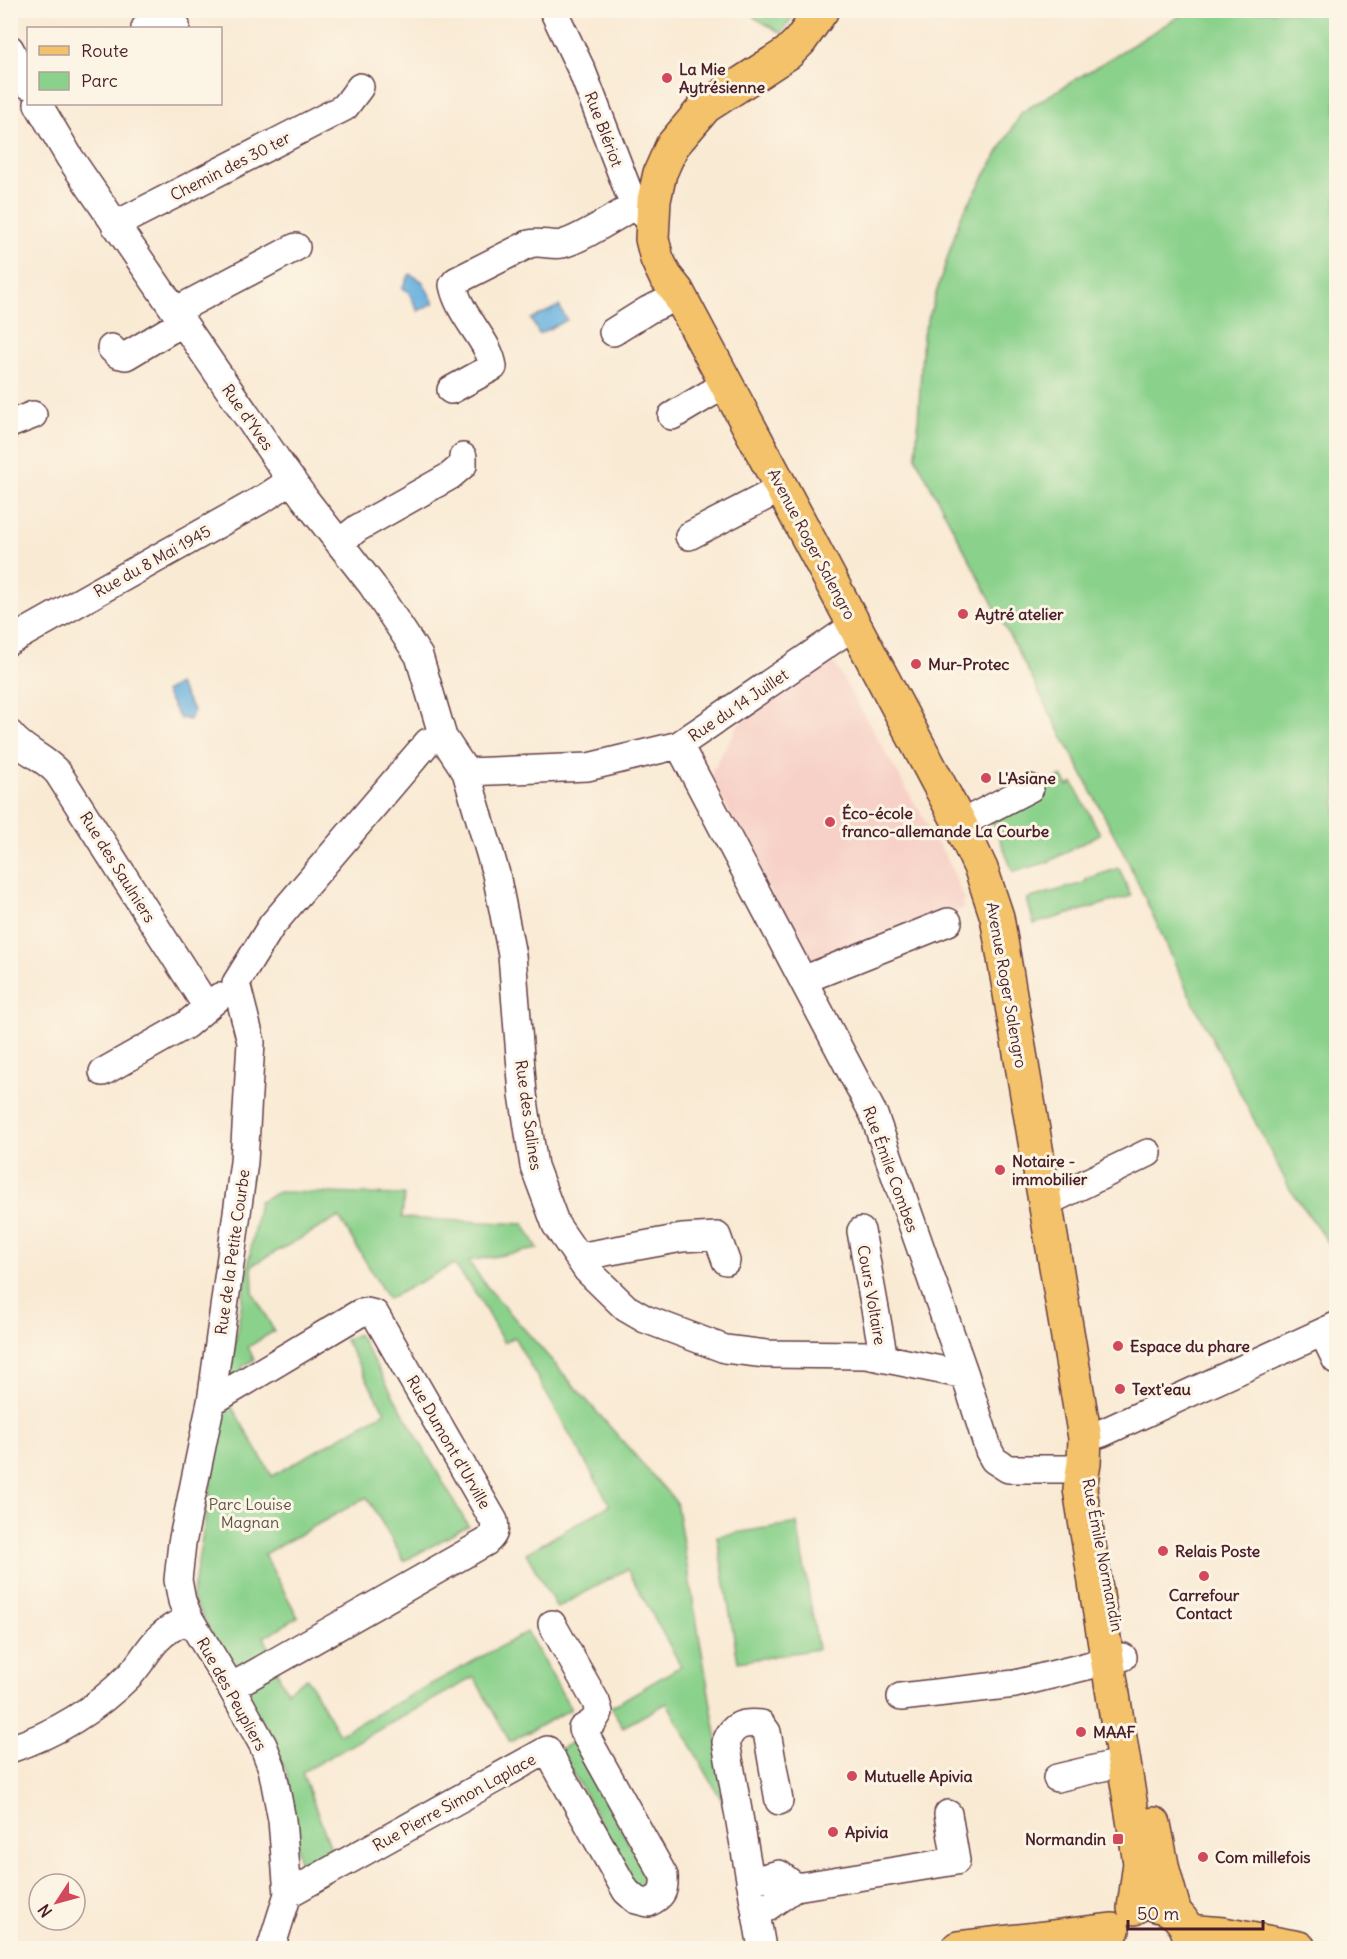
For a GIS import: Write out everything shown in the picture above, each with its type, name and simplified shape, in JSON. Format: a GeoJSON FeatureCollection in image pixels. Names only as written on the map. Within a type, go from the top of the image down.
{"type":"FeatureCollection","features":[{"type":"Feature","properties":{"kind":"main road","name":"Avenue Roger Salengro"},"geometry":{"type":"LineString","coordinates":[[822,10],[800,41],[788,53],[705,107],[690,122],[672,146],[660,173],[651,221],[674,267],[678,294],[960,824],[981,869],[997,917],[1084,1451]]}},
{"type":"Feature","properties":{"kind":"main road","name":"Avenue Roger Salengro"},"geometry":{"type":"LineString","coordinates":[[651,221],[671,203],[679,176],[691,154],[720,120],[770,84],[793,71],[815,50],[839,10]]}},
{"type":"Feature","properties":{"kind":"main road","name":"Rue Émile Normandin"},"geometry":{"type":"LineString","coordinates":[[1084,1451],[1080,1489],[1115,1659],[1163,1870],[1184,1931]]}},
{"type":"Feature","properties":{"kind":"main road","name":"Rue Émile Normandin"},"geometry":{"type":"LineString","coordinates":[[1115,1659],[1124,1762],[1140,1863],[1119,1929]]}},
{"type":"Feature","properties":{"kind":"main road"},"geometry":{"type":"LineString","coordinates":[[958,1948],[1119,1929],[1154,1905],[1184,1931],[1222,1934],[1299,1948]]}},
{"type":"Feature","properties":{"kind":"street","name":"Rue Blériot"},"geometry":{"type":"LineString","coordinates":[[554,10],[651,221]]}},
{"type":"Feature","properties":{"kind":"street"},"geometry":{"type":"LineString","coordinates":[[148,27],[161,23],[176,26]]}},
{"type":"Feature","properties":{"kind":"street"},"geometry":{"type":"LineString","coordinates":[[10,49],[27,83]]}},
{"type":"Feature","properties":{"kind":"street","name":"Chemin des 30 ter"},"geometry":{"type":"LineString","coordinates":[[115,225],[274,131],[352,97]]}},
{"type":"Feature","properties":{"kind":"street","name":"Rue d'Yves"},"geometry":{"type":"LineString","coordinates":[[39,105],[70,158],[115,225],[292,480],[372,585],[419,656],[443,736]]}},
{"type":"Feature","properties":{"kind":"street"},"geometry":{"type":"LineString","coordinates":[[451,390],[493,367],[483,344],[458,304],[453,285],[456,281],[529,244],[537,242],[561,244],[651,221]]}},
{"type":"Feature","properties":{"kind":"street"},"geometry":{"type":"LineString","coordinates":[[111,348],[117,354],[126,356],[179,316],[296,247]]}},
{"type":"Feature","properties":{"kind":"street"},"geometry":{"type":"LineString","coordinates":[[613,332],[678,294]]}},
{"type":"Feature","properties":{"kind":"street"},"geometry":{"type":"LineString","coordinates":[[675,421],[729,389]]}},
{"type":"Feature","properties":{"kind":"street"},"geometry":{"type":"LineString","coordinates":[[339,543],[358,528],[450,476],[463,465],[463,457]]}},
{"type":"Feature","properties":{"kind":"street","name":"Rue du 8 Mai 1945"},"geometry":{"type":"LineString","coordinates":[[10,640],[266,497],[292,480]]}},
{"type":"Feature","properties":{"kind":"street"},"geometry":{"type":"LineString","coordinates":[[689,536],[782,488]]}},
{"type":"Feature","properties":{"kind":"street","name":"Rue du 14 Juillet"},"geometry":{"type":"LineString","coordinates":[[466,772],[588,767],[679,746],[855,625]]}},
{"type":"Feature","properties":{"kind":"street"},"geometry":{"type":"LineString","coordinates":[[103,1072],[186,1025],[236,983],[272,926],[428,742],[443,736]]}},
{"type":"Feature","properties":{"kind":"street","name":"Rue des Salines"},"geometry":{"type":"LineString","coordinates":[[443,736],[466,772],[496,874],[512,955],[523,1095],[534,1166],[556,1225],[587,1270],[626,1308],[645,1319],[725,1349],[766,1354],[867,1355],[965,1375]]}},
{"type":"Feature","properties":{"kind":"street","name":"Rue des Saulniers"},"geometry":{"type":"LineString","coordinates":[[13,737],[23,748],[51,765],[58,773],[207,1007]]}},
{"type":"Feature","properties":{"kind":"street","name":"Rue Émile Combes"},"geometry":{"type":"LineString","coordinates":[[679,746],[874,1115],[994,1460],[1008,1469],[1070,1469],[1102,1433],[1330,1330]]}},
{"type":"Feature","properties":{"kind":"street"},"geometry":{"type":"LineString","coordinates":[[960,824],[1030,788]]}},
{"type":"Feature","properties":{"kind":"street"},"geometry":{"type":"LineString","coordinates":[[803,980],[948,922]]}},
{"type":"Feature","properties":{"kind":"street","name":"Rue de la Petite Courbe"},"geometry":{"type":"LineString","coordinates":[[189,1618],[182,1601],[178,1580],[182,1544],[211,1402],[244,1162],[252,1042],[236,983]]}},
{"type":"Feature","properties":{"kind":"street"},"geometry":{"type":"LineString","coordinates":[[1045,1203],[1148,1153]]}},
{"type":"Feature","properties":{"kind":"street","name":"Cours Voltaire"},"geometry":{"type":"LineString","coordinates":[[861,1231],[884,1359]]}},
{"type":"Feature","properties":{"kind":"street"},"geometry":{"type":"LineString","coordinates":[[578,1257],[682,1238],[717,1236],[726,1261]]}},
{"type":"Feature","properties":{"kind":"street","name":"Rue Dumont d'Urville"},"geometry":{"type":"LineString","coordinates":[[211,1402],[360,1313],[375,1314],[496,1527],[486,1542],[231,1687]]}},
{"type":"Feature","properties":{"kind":"street"},"geometry":{"type":"LineString","coordinates":[[1330,1330],[1336,1359]]}},
{"type":"Feature","properties":{"kind":"street"},"geometry":{"type":"LineString","coordinates":[[10,1749],[51,1733],[90,1709],[129,1675],[158,1639],[189,1618]]}},
{"type":"Feature","properties":{"kind":"street","name":"Rue des Peupliers"},"geometry":{"type":"LineString","coordinates":[[189,1618],[231,1687],[263,1746],[272,1768],[282,1820],[288,1894],[271,1948]]}},
{"type":"Feature","properties":{"kind":"street"},"geometry":{"type":"LineString","coordinates":[[547,1750],[593,1722],[598,1712],[596,1702],[552,1624]]}},
{"type":"Feature","properties":{"kind":"street"},"geometry":{"type":"LineString","coordinates":[[901,1697],[1015,1684],[1115,1659]]}},
{"type":"Feature","properties":{"kind":"street"},"geometry":{"type":"LineString","coordinates":[[762,1948],[726,1742],[730,1732],[739,1726],[749,1723],[761,1724],[767,1732],[779,1801]]}},
{"type":"Feature","properties":{"kind":"street","name":"Rue Pierre Simon Laplace"},"geometry":{"type":"LineString","coordinates":[[288,1894],[547,1750],[626,1891],[636,1900],[648,1903],[659,1898],[665,1889],[664,1876],[582,1729]]}},
{"type":"Feature","properties":{"kind":"street"},"geometry":{"type":"LineString","coordinates":[[1057,1778],[1124,1762]]}},
{"type":"Feature","properties":{"kind":"street"},"geometry":{"type":"LineString","coordinates":[[756,1915],[796,1887],[956,1861],[948,1814]]}},
{"type":"Feature","properties":{"kind":"street"},"geometry":{"type":"LineString","coordinates":[[750,1881],[779,1874],[796,1887]]}},
{"type":"Feature","properties":{"kind":"shaded area","name":"Éco-école franco-allemande La Courbe"},"geometry":{"type":"Polygon","coordinates":[[[833,661],[951,866],[964,901],[962,902],[964,908],[809,968],[710,775],[713,773],[711,769],[717,766],[716,763],[738,725],[758,709],[833,661]]]}},
{"type":"Feature","properties":{"kind":"green space"},"geometry":{"type":"Polygon","coordinates":[[[751,11],[797,11],[781,33],[755,18],[751,11]]]}},
{"type":"Feature","properties":{"kind":"green space"},"geometry":{"type":"Polygon","coordinates":[[[1188,11],[1336,11],[1336,1081],[1333,1083],[1336,1092],[1336,1253],[1290,1189],[1188,992],[1126,857],[916,458],[923,335],[960,218],[1022,112],[1188,11]]]}},
{"type":"Feature","properties":{"kind":"green space"},"geometry":{"type":"Polygon","coordinates":[[[1062,776],[1068,786],[1073,783],[1100,834],[1048,862],[1013,872],[989,816],[1062,776]]]}},
{"type":"Feature","properties":{"kind":"green space"},"geometry":{"type":"Polygon","coordinates":[[[1119,868],[1131,896],[1034,924],[1027,899],[1084,883],[1087,879],[1119,868]]]}},
{"type":"Feature","properties":{"kind":"green space","name":"Parc Louise Magnan"},"geometry":{"type":"Polygon","coordinates":[[[279,1192],[404,1195],[402,1218],[524,1224],[538,1249],[468,1261],[488,1288],[676,1502],[730,1815],[667,1703],[623,1727],[611,1707],[681,1666],[627,1569],[557,1608],[526,1553],[610,1505],[514,1337],[504,1343],[477,1295],[454,1264],[388,1299],[339,1217],[252,1265],[253,1292],[274,1331],[248,1347],[254,1360],[243,1366],[231,1405],[272,1476],[385,1412],[345,1340],[358,1334],[468,1526],[404,1561],[367,1497],[264,1554],[298,1617],[264,1637],[280,1678],[287,1691],[307,1678],[339,1734],[527,1632],[571,1709],[510,1742],[474,1677],[302,1772],[333,1854],[301,1873],[287,1773],[192,1597],[259,1201],[279,1192]]]}},
{"type":"Feature","properties":{"kind":"green space"},"geometry":{"type":"Polygon","coordinates":[[[797,1523],[818,1649],[738,1662],[717,1536],[797,1523]]]}},
{"type":"Feature","properties":{"kind":"green space"},"geometry":{"type":"Polygon","coordinates":[[[577,1742],[585,1752],[580,1756],[647,1874],[654,1871],[655,1887],[640,1895],[560,1749],[577,1742]]]}},
{"type":"Feature","properties":{"kind":"water"},"geometry":{"type":"Polygon","coordinates":[[[410,274],[422,281],[434,303],[418,311],[408,291],[402,288],[410,274]]]}},
{"type":"Feature","properties":{"kind":"water"},"geometry":{"type":"Polygon","coordinates":[[[559,306],[567,320],[539,334],[531,319],[559,306]]]}},
{"type":"Feature","properties":{"kind":"water"},"geometry":{"type":"Polygon","coordinates":[[[178,684],[194,711],[189,720],[180,719],[165,692],[178,684]]]}},
{"type":"Feature","properties":{"kind":"place","name":"La Mie Aytrésienne"},"geometry":{"type":"Point","coordinates":[667,78]}},
{"type":"Feature","properties":{"kind":"place","name":"Aytré atelier"},"geometry":{"type":"Point","coordinates":[963,614]}},
{"type":"Feature","properties":{"kind":"place","name":"Mur-Protec"},"geometry":{"type":"Point","coordinates":[916,664]}},
{"type":"Feature","properties":{"kind":"place","name":"L'Asiane"},"geometry":{"type":"Point","coordinates":[986,778]}},
{"type":"Feature","properties":{"kind":"place","name":"Éco-école franco-allemande La Courbe"},"geometry":{"type":"Point","coordinates":[830,822]}},
{"type":"Feature","properties":{"kind":"place","name":"Notaire - immobilier"},"geometry":{"type":"Point","coordinates":[1000,1170]}},
{"type":"Feature","properties":{"kind":"place","name":"Espace du phare"},"geometry":{"type":"Point","coordinates":[1118,1346]}},
{"type":"Feature","properties":{"kind":"place","name":"Text'eau"},"geometry":{"type":"Point","coordinates":[1120,1389]}},
{"type":"Feature","properties":{"kind":"place","name":"Relais Poste"},"geometry":{"type":"Point","coordinates":[1163,1551]}},
{"type":"Feature","properties":{"kind":"place","name":"Carrefour Contact"},"geometry":{"type":"Point","coordinates":[1204,1576]}},
{"type":"Feature","properties":{"kind":"place","name":"MAAF"},"geometry":{"type":"Point","coordinates":[1081,1732]}},
{"type":"Feature","properties":{"kind":"place","name":"Mutuelle Apivia"},"geometry":{"type":"Point","coordinates":[852,1776]}},
{"type":"Feature","properties":{"kind":"place","name":"Apivia"},"geometry":{"type":"Point","coordinates":[833,1832]}},
{"type":"Feature","properties":{"kind":"place","name":"Normandin"},"geometry":{"type":"Point","coordinates":[1118,1839]}},
{"type":"Feature","properties":{"kind":"place","name":"Com millefois"},"geometry":{"type":"Point","coordinates":[1203,1857]}}]}
